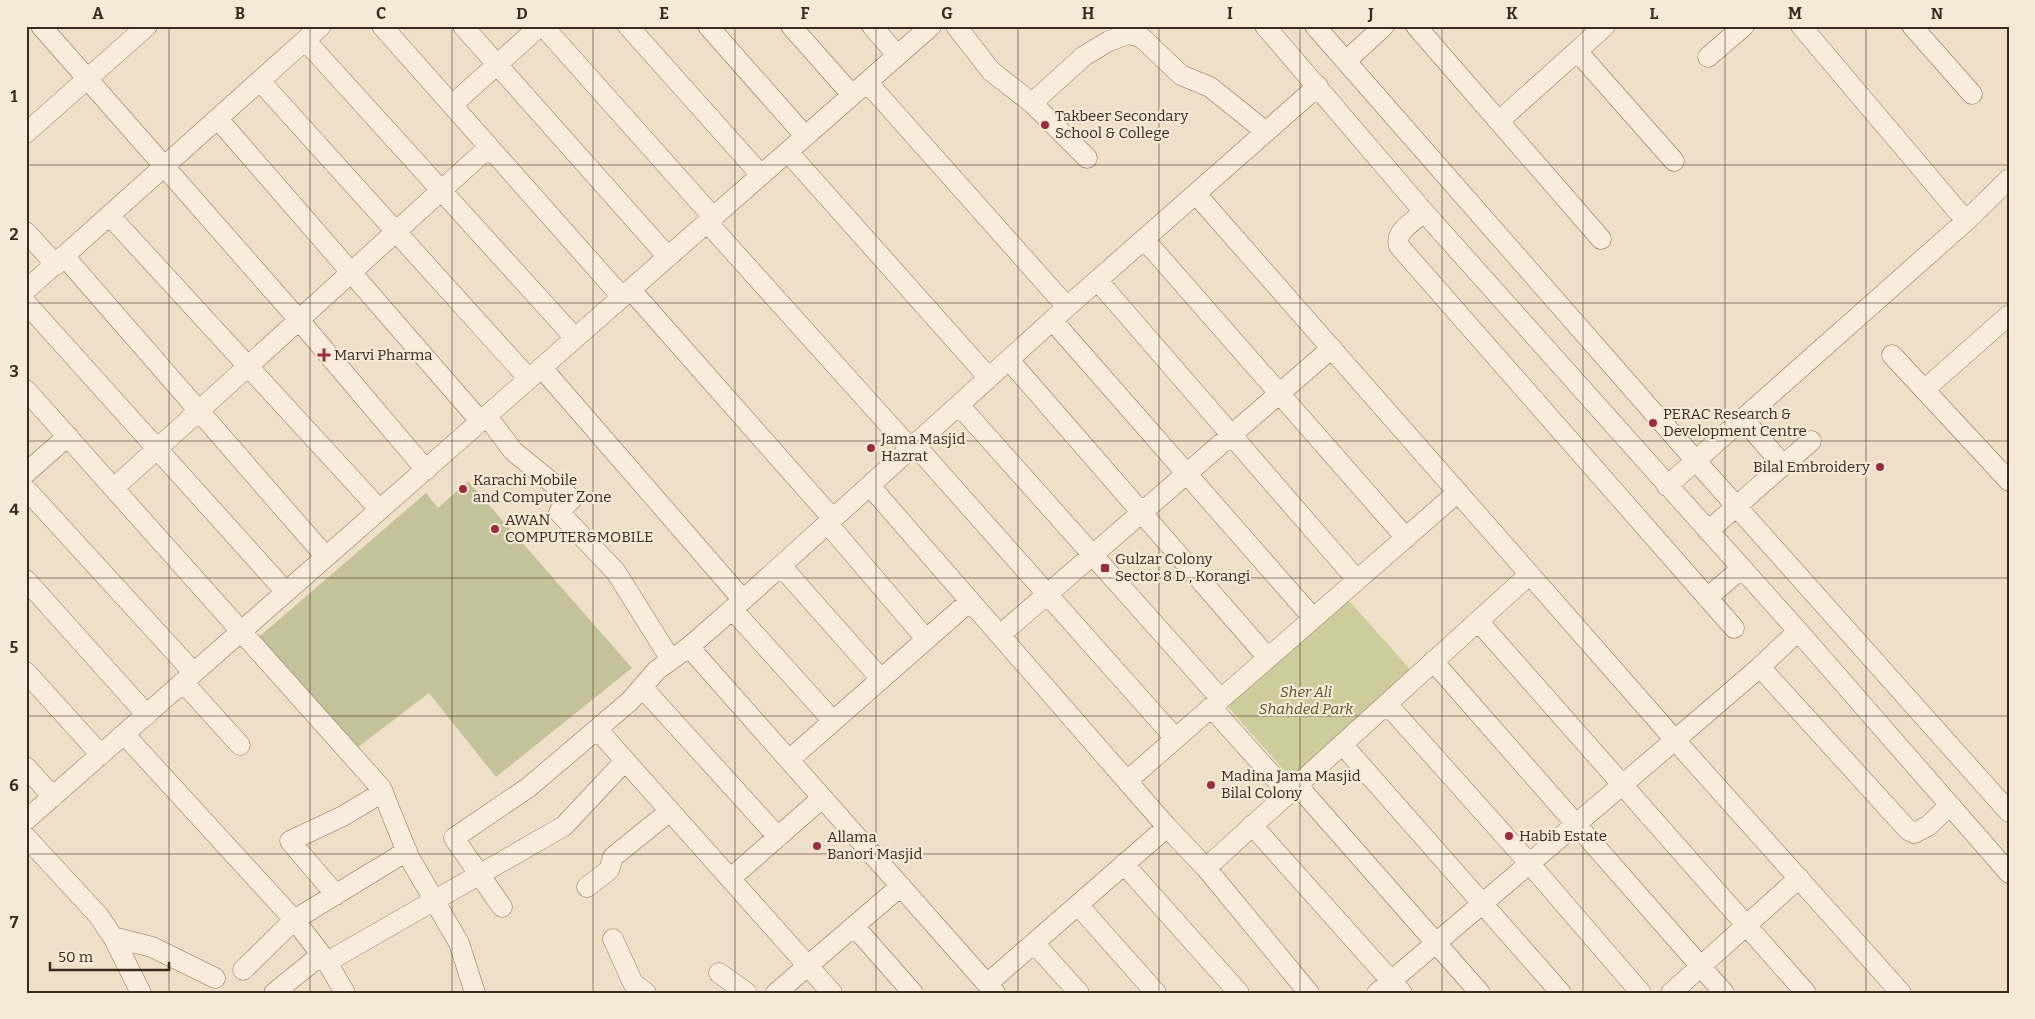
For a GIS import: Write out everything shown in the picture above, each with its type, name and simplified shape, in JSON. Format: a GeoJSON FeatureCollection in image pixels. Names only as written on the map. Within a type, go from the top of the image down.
{"type":"FeatureCollection","features":[{"type":"Feature","properties":{"kind":"street"},"geometry":{"type":"LineString","coordinates":[[41,26],[299,320],[426,470]]}},
{"type":"Feature","properties":{"kind":"street"},"geometry":{"type":"LineString","coordinates":[[26,290],[321,26]]}},
{"type":"Feature","properties":{"kind":"street"},"geometry":{"type":"LineString","coordinates":[[382,26],[489,147],[626,294],[831,521],[926,639]]}},
{"type":"Feature","properties":{"kind":"street"},"geometry":{"type":"LineString","coordinates":[[463,26],[668,257]]}},
{"type":"Feature","properties":{"kind":"street"},"geometry":{"type":"LineString","coordinates":[[452,105],[542,26],[710,220],[1175,738]]}},
{"type":"Feature","properties":{"kind":"street"},"geometry":{"type":"LineString","coordinates":[[628,26],[761,175]]}},
{"type":"Feature","properties":{"kind":"street"},"geometry":{"type":"LineString","coordinates":[[708,26],[805,136]]}},
{"type":"Feature","properties":{"kind":"street"},"geometry":{"type":"LineString","coordinates":[[791,26],[860,88],[1060,314],[1186,474],[1313,618]]}},
{"type":"Feature","properties":{"kind":"street"},"geometry":{"type":"LineString","coordinates":[[872,26],[897,55]]}},
{"type":"Feature","properties":{"kind":"street"},"geometry":{"type":"LineString","coordinates":[[26,820],[930,26]]}},
{"type":"Feature","properties":{"kind":"street"},"geometry":{"type":"LineString","coordinates":[[956,26],[990,71],[1032,102],[1087,158]]}},
{"type":"Feature","properties":{"kind":"street"},"geometry":{"type":"LineString","coordinates":[[1266,26],[1318,86],[1421,216],[1621,431],[1708,531],[1734,628]]}},
{"type":"Feature","properties":{"kind":"street"},"geometry":{"type":"LineString","coordinates":[[1315,26],[1696,461],[2009,812]]}},
{"type":"Feature","properties":{"kind":"street"},"geometry":{"type":"LineString","coordinates":[[1346,61],[1384,26]]}},
{"type":"Feature","properties":{"kind":"street"},"geometry":{"type":"LineString","coordinates":[[1416,26],[1601,239]]}},
{"type":"Feature","properties":{"kind":"street"},"geometry":{"type":"LineString","coordinates":[[1499,121],[1605,26]]}},
{"type":"Feature","properties":{"kind":"street"},"geometry":{"type":"LineString","coordinates":[[1708,57],[1744,26]]}},
{"type":"Feature","properties":{"kind":"street"},"geometry":{"type":"LineString","coordinates":[[1801,26],[1966,221]]}},
{"type":"Feature","properties":{"kind":"street"},"geometry":{"type":"LineString","coordinates":[[1912,26],[1972,94]]}},
{"type":"Feature","properties":{"kind":"street"},"geometry":{"type":"LineString","coordinates":[[28,128],[88,79],[144,27]]}},
{"type":"Feature","properties":{"kind":"street"},"geometry":{"type":"LineString","coordinates":[[1032,102],[1084,56],[1109,41],[1128,34],[1141,37],[1181,74],[1210,87],[1266,132]]}},
{"type":"Feature","properties":{"kind":"street"},"geometry":{"type":"LineString","coordinates":[[305,40],[575,338]]}},
{"type":"Feature","properties":{"kind":"street"},"geometry":{"type":"LineString","coordinates":[[1577,51],[1674,161]]}},
{"type":"Feature","properties":{"kind":"street"},"geometry":{"type":"LineString","coordinates":[[260,81],[396,232],[535,373],[738,605],[833,721]]}},
{"type":"Feature","properties":{"kind":"street"},"geometry":{"type":"LineString","coordinates":[[502,907],[454,838],[529,787],[630,701],[657,670],[689,647],[738,605],[1060,314],[1318,86]]}},
{"type":"Feature","properties":{"kind":"street"},"geometry":{"type":"LineString","coordinates":[[218,119],[351,272],[513,451],[572,499],[559,512],[616,572],[672,660]]}},
{"type":"Feature","properties":{"kind":"street"},"geometry":{"type":"LineString","coordinates":[[114,488],[489,147]]}},
{"type":"Feature","properties":{"kind":"street"},"geometry":{"type":"LineString","coordinates":[[788,152],[989,378]]}},
{"type":"Feature","properties":{"kind":"street"},"geometry":{"type":"LineString","coordinates":[[1667,486],[1966,221],[2009,179]]}},
{"type":"Feature","properties":{"kind":"street"},"geometry":{"type":"LineString","coordinates":[[1196,194],[1675,740],[1901,993]]}},
{"type":"Feature","properties":{"kind":"street"},"geometry":{"type":"LineString","coordinates":[[110,216],[380,510]]}},
{"type":"Feature","properties":{"kind":"street"},"geometry":{"type":"LineString","coordinates":[[1421,216],[1400,233],[1397,240],[1399,246],[1723,584],[1798,631],[1948,808],[2009,873]]}},
{"type":"Feature","properties":{"kind":"street"},"geometry":{"type":"LineString","coordinates":[[26,232],[60,261],[198,411],[326,557]]}},
{"type":"Feature","properties":{"kind":"street"},"geometry":{"type":"LineString","coordinates":[[1144,239],[1406,538]]}},
{"type":"Feature","properties":{"kind":"street"},"geometry":{"type":"LineString","coordinates":[[1098,281],[1357,580]]}},
{"type":"Feature","properties":{"kind":"street"},"geometry":{"type":"LineString","coordinates":[[26,303],[286,592]]}},
{"type":"Feature","properties":{"kind":"street"},"geometry":{"type":"LineString","coordinates":[[1924,390],[2009,315]]}},
{"type":"Feature","properties":{"kind":"street"},"geometry":{"type":"LineString","coordinates":[[1000,634],[1332,348]]}},
{"type":"Feature","properties":{"kind":"street"},"geometry":{"type":"LineString","coordinates":[[1892,355],[2009,481]]}},
{"type":"Feature","properties":{"kind":"street"},"geometry":{"type":"LineString","coordinates":[[1009,360],[1268,658]]}},
{"type":"Feature","properties":{"kind":"street"},"geometry":{"type":"LineString","coordinates":[[26,390],[383,792],[407,852],[459,943],[475,993]]}},
{"type":"Feature","properties":{"kind":"street"},"geometry":{"type":"LineString","coordinates":[[958,406],[1092,555],[1216,703],[1480,993]]}},
{"type":"Feature","properties":{"kind":"street"},"geometry":{"type":"LineString","coordinates":[[1743,419],[1783,465]]}},
{"type":"Feature","properties":{"kind":"street"},"geometry":{"type":"LineString","coordinates":[[26,473],[68,436]]}},
{"type":"Feature","properties":{"kind":"street"},"geometry":{"type":"LineString","coordinates":[[1708,531],[1811,441]]}},
{"type":"Feature","properties":{"kind":"street"},"geometry":{"type":"LineString","coordinates":[[870,486],[1167,827],[1206,868],[1309,993]]}},
{"type":"Feature","properties":{"kind":"street"},"geometry":{"type":"LineString","coordinates":[[26,489],[189,678],[240,746]]}},
{"type":"Feature","properties":{"kind":"street"},"geometry":{"type":"LineString","coordinates":[[1127,781],[1458,492]]}},
{"type":"Feature","properties":{"kind":"street"},"geometry":{"type":"LineString","coordinates":[[781,566],[881,679]]}},
{"type":"Feature","properties":{"kind":"street"},"geometry":{"type":"LineString","coordinates":[[1206,868],[1530,574]]}},
{"type":"Feature","properties":{"kind":"street"},"geometry":{"type":"LineString","coordinates":[[26,580],[147,715]]}},
{"type":"Feature","properties":{"kind":"street"},"geometry":{"type":"LineString","coordinates":[[789,760],[970,601]]}},
{"type":"Feature","properties":{"kind":"street"},"geometry":{"type":"LineString","coordinates":[[1478,621],[1806,993]]}},
{"type":"Feature","properties":{"kind":"street"},"geometry":{"type":"LineString","coordinates":[[1252,826],[1390,989],[1436,943],[1675,740],[1798,631]]}},
{"type":"Feature","properties":{"kind":"street"},"geometry":{"type":"LineString","coordinates":[[689,647],[991,989],[1034,943],[1167,827]]}},
{"type":"Feature","properties":{"kind":"street"},"geometry":{"type":"LineString","coordinates":[[1772,655],[1908,830],[1914,833],[1928,826],[1948,808]]}},
{"type":"Feature","properties":{"kind":"street"},"geometry":{"type":"LineString","coordinates":[[1433,661],[1724,993]]}},
{"type":"Feature","properties":{"kind":"street"},"geometry":{"type":"LineString","coordinates":[[26,672],[100,755]]}},
{"type":"Feature","properties":{"kind":"street"},"geometry":{"type":"LineString","coordinates":[[642,687],[778,837]]}},
{"type":"Feature","properties":{"kind":"street"},"geometry":{"type":"LineString","coordinates":[[1386,704],[1529,863],[1641,993]]}},
{"type":"Feature","properties":{"kind":"street"},"geometry":{"type":"LineString","coordinates":[[597,729],[832,993]]}},
{"type":"Feature","properties":{"kind":"street"},"geometry":{"type":"LineString","coordinates":[[124,734],[294,920],[324,958],[343,992]]}},
{"type":"Feature","properties":{"kind":"street"},"geometry":{"type":"LineString","coordinates":[[1342,744],[1561,993]]}},
{"type":"Feature","properties":{"kind":"street"},"geometry":{"type":"LineString","coordinates":[[274,993],[324,958],[434,900],[564,826],[625,761]]}},
{"type":"Feature","properties":{"kind":"street"},"geometry":{"type":"LineString","coordinates":[[26,767],[53,797]]}},
{"type":"Feature","properties":{"kind":"street"},"geometry":{"type":"LineString","coordinates":[[336,895],[290,841],[343,816],[383,792]]}},
{"type":"Feature","properties":{"kind":"street"},"geometry":{"type":"LineString","coordinates":[[730,878],[822,798]]}},
{"type":"Feature","properties":{"kind":"street"},"geometry":{"type":"LineString","coordinates":[[587,887],[609,870],[613,857],[670,811]]}},
{"type":"Feature","properties":{"kind":"street"},"geometry":{"type":"LineString","coordinates":[[26,837],[98,915],[113,937],[141,993]]}},
{"type":"Feature","properties":{"kind":"street"},"geometry":{"type":"LineString","coordinates":[[243,970],[294,920],[407,852]]}},
{"type":"Feature","properties":{"kind":"street"},"geometry":{"type":"LineString","coordinates":[[1124,864],[1239,993]]}},
{"type":"Feature","properties":{"kind":"street"},"geometry":{"type":"LineString","coordinates":[[1670,993],[1799,878]]}},
{"type":"Feature","properties":{"kind":"street"},"geometry":{"type":"LineString","coordinates":[[776,993],[901,886]]}},
{"type":"Feature","properties":{"kind":"street"},"geometry":{"type":"LineString","coordinates":[[1078,905],[1156,993]]}},
{"type":"Feature","properties":{"kind":"street"},"geometry":{"type":"LineString","coordinates":[[854,926],[913,993]]}},
{"type":"Feature","properties":{"kind":"street"},"geometry":{"type":"LineString","coordinates":[[113,937],[152,947],[215,978]]}},
{"type":"Feature","properties":{"kind":"street"},"geometry":{"type":"LineString","coordinates":[[614,939],[633,983],[644,992]]}},
{"type":"Feature","properties":{"kind":"street"},"geometry":{"type":"LineString","coordinates":[[1034,943],[1079,993]]}},
{"type":"Feature","properties":{"kind":"street"},"geometry":{"type":"LineString","coordinates":[[720,973],[747,993]]}},
{"type":"Feature","properties":{"kind":"green space"},"geometry":{"type":"Polygon","coordinates":[[[468,481],[632,668],[496,777],[429,693],[350,753],[252,643],[426,493],[438,508],[468,481]]]}},
{"type":"Feature","properties":{"kind":"green space","name":"Sher Ali Shahded Park"},"geometry":{"type":"Polygon","coordinates":[[[1342,593],[1417,677],[1297,785],[1221,699],[1342,593]]]}},
{"type":"Feature","properties":{"kind":"place","name":"Takbeer Secondary School & College"},"geometry":{"type":"Point","coordinates":[1045,125]}},
{"type":"Feature","properties":{"kind":"place","name":"Marvi Pharma"},"geometry":{"type":"Point","coordinates":[324,355]}},
{"type":"Feature","properties":{"kind":"place","name":"PERAC Research & Development Centre"},"geometry":{"type":"Point","coordinates":[1653,423]}},
{"type":"Feature","properties":{"kind":"place","name":"Jama Masjid Hazrat"},"geometry":{"type":"Point","coordinates":[871,448]}},
{"type":"Feature","properties":{"kind":"place","name":"Bilal Embroidery"},"geometry":{"type":"Point","coordinates":[1880,467]}},
{"type":"Feature","properties":{"kind":"place","name":"Karachi Mobile and Computer Zone"},"geometry":{"type":"Point","coordinates":[463,489]}},
{"type":"Feature","properties":{"kind":"place","name":"AWAN COMPUTER&MOBILE"},"geometry":{"type":"Point","coordinates":[495,529]}},
{"type":"Feature","properties":{"kind":"place","name":"Gulzar Colony Sector 8 D , Korangi"},"geometry":{"type":"Point","coordinates":[1105,568]}},
{"type":"Feature","properties":{"kind":"place","name":"Madina Jama Masjid Bilal Colony"},"geometry":{"type":"Point","coordinates":[1211,785]}},
{"type":"Feature","properties":{"kind":"place","name":"Habib Estate"},"geometry":{"type":"Point","coordinates":[1509,836]}},
{"type":"Feature","properties":{"kind":"place","name":"Allama Banori Masjid"},"geometry":{"type":"Point","coordinates":[817,846]}}]}
